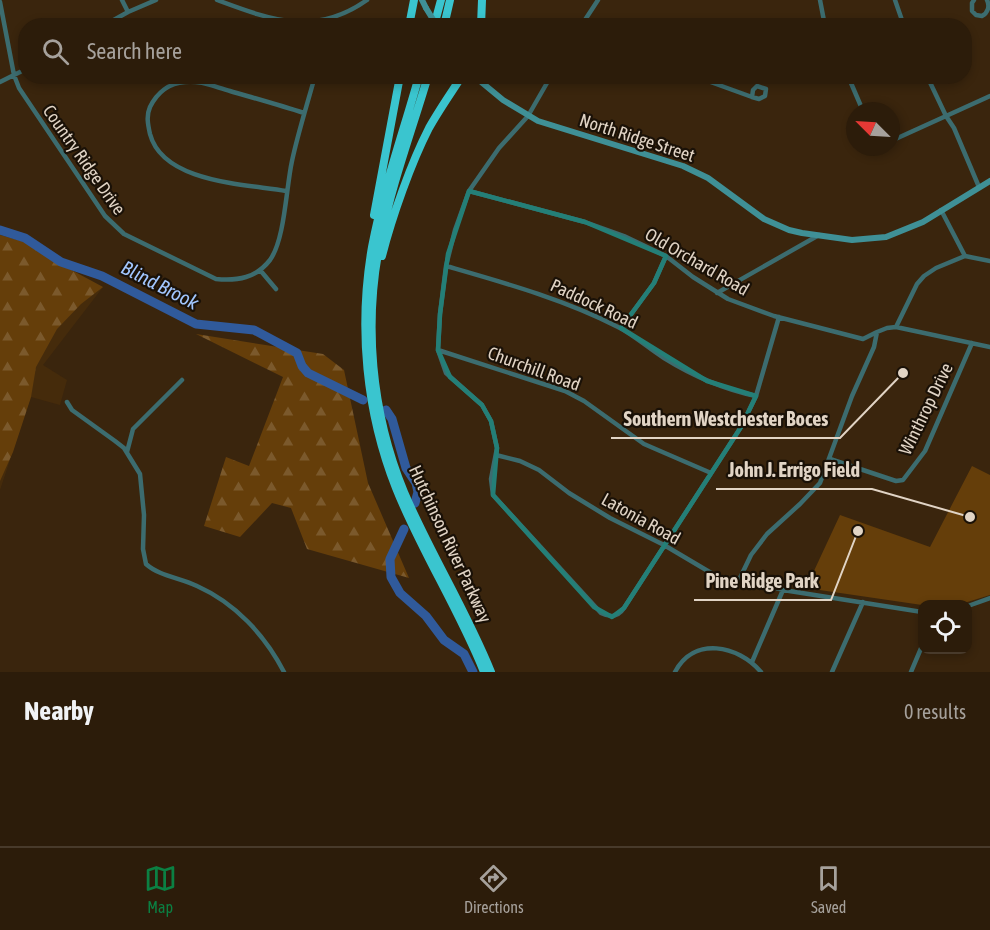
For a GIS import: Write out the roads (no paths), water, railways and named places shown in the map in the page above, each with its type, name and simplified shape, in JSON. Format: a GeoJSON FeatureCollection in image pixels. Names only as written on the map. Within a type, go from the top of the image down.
{"type":"FeatureCollection","features":[{"type":"Feature","properties":{"kind":"highway"},"geometry":{"type":"LineString","coordinates":[[411,18],[414,0]]}},
{"type":"Feature","properties":{"kind":"highway"},"geometry":{"type":"LineString","coordinates":[[438,18],[441,0]]}},
{"type":"Feature","properties":{"kind":"highway"},"geometry":{"type":"LineString","coordinates":[[446,18],[450,0]]}},
{"type":"Feature","properties":{"kind":"highway"},"geometry":{"type":"LineString","coordinates":[[481,18],[482,0]]}},
{"type":"Feature","properties":{"kind":"highway"},"geometry":{"type":"LineString","coordinates":[[366,295],[368,247],[399,84]]}},
{"type":"Feature","properties":{"kind":"highway","name":"Hutchinson River Parkway"},"geometry":{"type":"LineString","coordinates":[[417,84],[378,221],[370,258],[366,295],[368,379],[376,426],[407,514],[484,672]]}},
{"type":"Feature","properties":{"kind":"highway","name":"Hutchinson River Parkway"},"geometry":{"type":"LineString","coordinates":[[426,84],[383,229],[374,284],[372,330],[374,367],[379,404],[392,458],[412,510],[491,672]]}},
{"type":"Feature","properties":{"kind":"highway"},"geometry":{"type":"LineString","coordinates":[[372,330],[380,266],[395,215],[423,140],[457,84]]}},
{"type":"Feature","properties":{"kind":"highway"},"geometry":{"type":"LineString","coordinates":[[453,591],[473,623],[498,672]]}},
{"type":"Feature","properties":{"kind":"street"},"geometry":{"type":"LineString","coordinates":[[122,0],[128,12]]}},
{"type":"Feature","properties":{"kind":"street"},"geometry":{"type":"LineString","coordinates":[[117,18],[156,0]]}},
{"type":"Feature","properties":{"kind":"street"},"geometry":{"type":"LineString","coordinates":[[217,0],[257,15],[272,18]]}},
{"type":"Feature","properties":{"kind":"street"},"geometry":{"type":"LineString","coordinates":[[337,18],[367,0]]}},
{"type":"Feature","properties":{"kind":"street"},"geometry":{"type":"LineString","coordinates":[[422,0],[432,18]]}},
{"type":"Feature","properties":{"kind":"street"},"geometry":{"type":"LineString","coordinates":[[586,18],[598,0]]}},
{"type":"Feature","properties":{"kind":"street"},"geometry":{"type":"LineString","coordinates":[[820,0],[823,18]]}},
{"type":"Feature","properties":{"kind":"street"},"geometry":{"type":"LineString","coordinates":[[895,0],[901,18]]}},
{"type":"Feature","properties":{"kind":"street"},"geometry":{"type":"LineString","coordinates":[[974,0],[972,11],[982,16],[986,14],[988,8],[987,0]]}},
{"type":"Feature","properties":{"kind":"street","name":"Country Ridge Drive"},"geometry":{"type":"LineString","coordinates":[[0,2],[14,75],[18,83]]}},
{"type":"Feature","properties":{"kind":"street"},"geometry":{"type":"LineString","coordinates":[[0,82],[18,73]]}},
{"type":"Feature","properties":{"kind":"street","name":"Country Ridge Drive"},"geometry":{"type":"LineString","coordinates":[[18,84],[26,100],[105,216],[119,230],[216,279],[250,277],[260,270]]}},
{"type":"Feature","properties":{"kind":"street"},"geometry":{"type":"LineString","coordinates":[[172,84],[153,100],[148,112],[151,138],[158,151],[181,168],[206,178],[286,191]]}},
{"type":"Feature","properties":{"kind":"street"},"geometry":{"type":"LineString","coordinates":[[208,84],[304,113]]}},
{"type":"Feature","properties":{"kind":"street"},"geometry":{"type":"LineString","coordinates":[[276,289],[260,270],[276,250],[286,191],[313,84]]}},
{"type":"Feature","properties":{"kind":"street","name":"North Ridge Street"},"geometry":{"type":"LineString","coordinates":[[484,84],[528,116],[547,124],[683,166],[708,178],[764,219],[789,230],[852,240],[874,239],[906,230],[990,180]]}},
{"type":"Feature","properties":{"kind":"street"},"geometry":{"type":"LineString","coordinates":[[546,84],[528,116],[499,148],[469,191],[455,230],[446,266],[438,350],[446,374],[486,410],[497,448],[491,479],[493,495],[594,607],[605,615],[612,617],[619,615],[741,427],[756,396],[779,317]]}},
{"type":"Feature","properties":{"kind":"street"},"geometry":{"type":"LineString","coordinates":[[716,84],[752,97]]}},
{"type":"Feature","properties":{"kind":"street"},"geometry":{"type":"LineString","coordinates":[[851,84],[859,102]]}},
{"type":"Feature","properties":{"kind":"street"},"geometry":{"type":"LineString","coordinates":[[931,84],[954,128],[979,187]]}},
{"type":"Feature","properties":{"kind":"street"},"geometry":{"type":"LineString","coordinates":[[900,137],[990,96]]}},
{"type":"Feature","properties":{"kind":"street","name":"Old Orchard Road"},"geometry":{"type":"LineString","coordinates":[[469,191],[585,222],[624,236],[666,256],[717,293],[747,307],[863,339],[887,328],[896,327]]}},
{"type":"Feature","properties":{"kind":"street"},"geometry":{"type":"LineString","coordinates":[[941,210],[964,256]]}},
{"type":"Feature","properties":{"kind":"street"},"geometry":{"type":"LineString","coordinates":[[717,293],[819,235]]}},
{"type":"Feature","properties":{"kind":"street"},"geometry":{"type":"LineString","coordinates":[[621,328],[654,283],[666,256]]}},
{"type":"Feature","properties":{"kind":"street"},"geometry":{"type":"LineString","coordinates":[[990,261],[964,256],[924,276],[917,284],[896,327],[990,347]]}},
{"type":"Feature","properties":{"kind":"street","name":"Paddock Road"},"geometry":{"type":"LineString","coordinates":[[446,266],[549,296],[621,328],[665,358],[707,381],[731,391],[756,396]]}},
{"type":"Feature","properties":{"kind":"street"},"geometry":{"type":"LineString","coordinates":[[739,580],[751,555],[766,534],[810,495],[820,483],[852,396],[874,347],[877,332]]}},
{"type":"Feature","properties":{"kind":"street","name":"Winthrop Drive"},"geometry":{"type":"LineString","coordinates":[[830,459],[896,481],[903,480],[925,451],[972,343]]}},
{"type":"Feature","properties":{"kind":"street","name":"Churchill Road"},"geometry":{"type":"LineString","coordinates":[[438,350],[565,390],[639,441],[711,473]]}},
{"type":"Feature","properties":{"kind":"street"},"geometry":{"type":"LineString","coordinates":[[127,453],[133,429],[182,380]]}},
{"type":"Feature","properties":{"kind":"street"},"geometry":{"type":"LineString","coordinates":[[67,402],[72,410],[116,441],[127,453],[140,474],[144,515],[143,549],[146,564],[155,571],[180,578],[213,594],[238,612],[270,646],[284,672]]}},
{"type":"Feature","properties":{"kind":"street","name":"Latonia Road"},"geometry":{"type":"LineString","coordinates":[[496,455],[520,461],[539,470],[569,493],[610,518],[664,545],[711,575],[759,583],[783,591],[918,611]]}},
{"type":"Feature","properties":{"kind":"street"},"geometry":{"type":"LineString","coordinates":[[752,662],[783,591]]}},
{"type":"Feature","properties":{"kind":"street"},"geometry":{"type":"LineString","coordinates":[[972,605],[990,598]]}},
{"type":"Feature","properties":{"kind":"street"},"geometry":{"type":"LineString","coordinates":[[832,672],[863,602]]}},
{"type":"Feature","properties":{"kind":"street"},"geometry":{"type":"LineString","coordinates":[[675,672],[681,663],[703,649],[712,648],[732,651],[752,662],[761,672]]}},
{"type":"Feature","properties":{"kind":"street"},"geometry":{"type":"LineString","coordinates":[[911,672],[919,654]]}},
{"type":"Feature","properties":{"kind":"waterway","name":"Blind Brook"},"geometry":{"type":"LineString","coordinates":[[0,230],[25,238],[61,262],[102,276],[196,324],[254,330],[297,353],[302,366],[308,373],[363,400]]}},
{"type":"Feature","properties":{"kind":"waterway","name":"Blind Brook"},"geometry":{"type":"LineString","coordinates":[[386,410],[392,419],[406,468],[416,483],[418,492],[415,503]]}},
{"type":"Feature","properties":{"kind":"waterway","name":"Blind Brook"},"geometry":{"type":"LineString","coordinates":[[404,529],[390,559],[391,577],[400,593],[426,616],[444,640],[464,654],[473,672]]}},
{"type":"Feature","properties":{"kind":"place","name":"Southern Westchester Boces"},"geometry":{"type":"Point","coordinates":[903,373]}},
{"type":"Feature","properties":{"kind":"place","name":"John J. Errigo Field"},"geometry":{"type":"Point","coordinates":[970,517]}},
{"type":"Feature","properties":{"kind":"place","name":"Pine Ridge Park"},"geometry":{"type":"Point","coordinates":[858,531]}}]}
